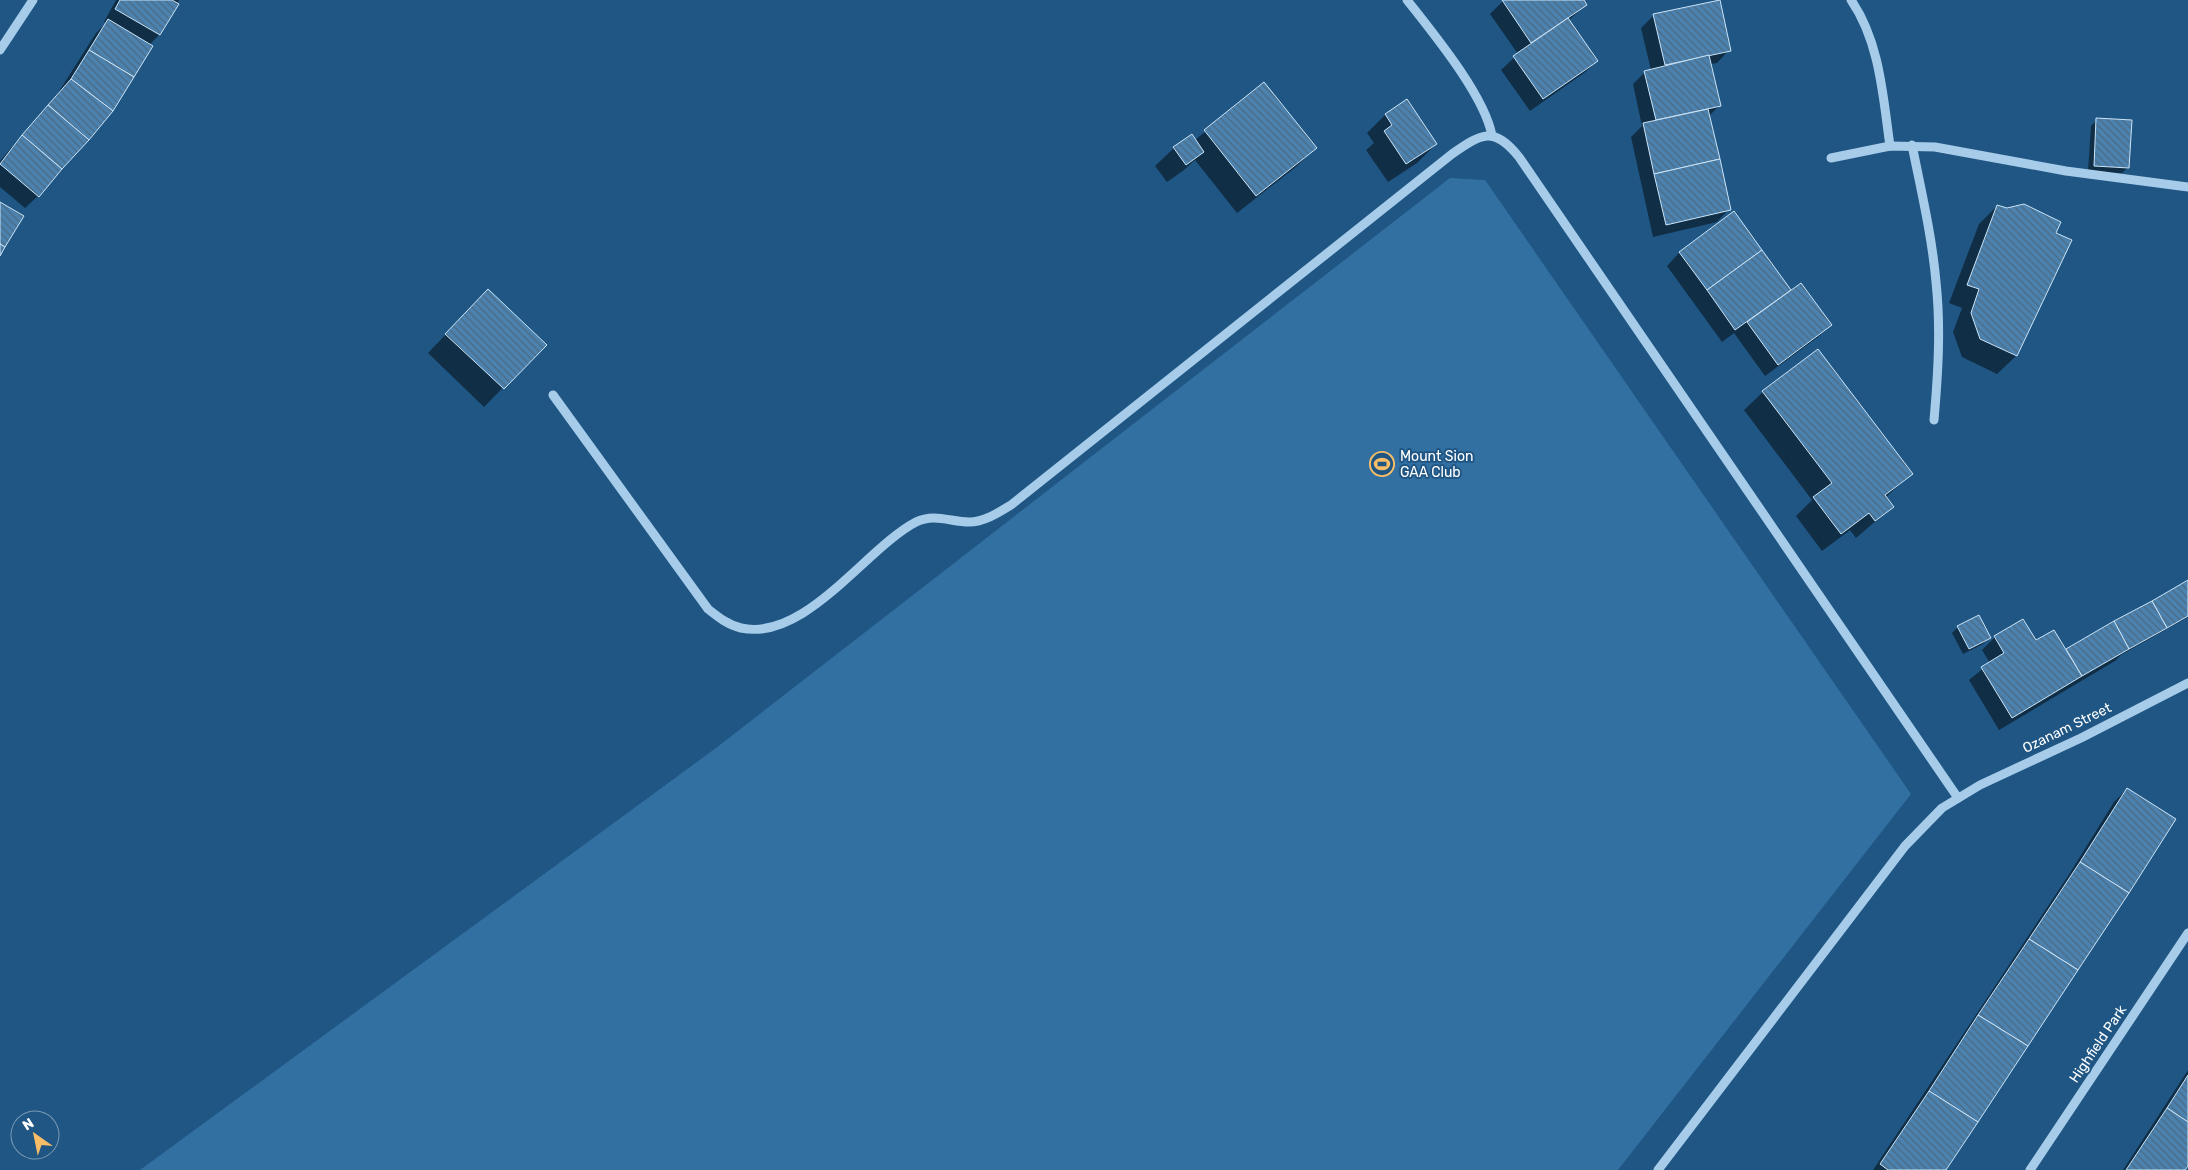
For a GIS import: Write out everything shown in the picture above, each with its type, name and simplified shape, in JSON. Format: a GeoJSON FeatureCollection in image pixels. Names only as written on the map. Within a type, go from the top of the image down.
{"type":"FeatureCollection","features":[{"type":"Feature","properties":{"kind":"street"},"geometry":{"type":"LineString","coordinates":[[0,50],[34,0]]}},
{"type":"Feature","properties":{"kind":"street"},"geometry":{"type":"LineString","coordinates":[[1407,0],[1450,57],[1483,108],[1490,124],[1492,136]]}},
{"type":"Feature","properties":{"kind":"street"},"geometry":{"type":"LineString","coordinates":[[1851,0],[1869,32],[1881,86],[1890,146]]}},
{"type":"Feature","properties":{"kind":"street"},"geometry":{"type":"LineString","coordinates":[[553,395],[708,609],[723,621],[741,628],[769,626],[801,614],[818,603],[894,538],[918,522],[926,518],[968,522],[977,521],[1011,505],[1452,154],[1475,139],[1492,136],[1504,140],[1519,157],[1958,798]]}},
{"type":"Feature","properties":{"kind":"street"},"geometry":{"type":"LineString","coordinates":[[1912,145],[1930,238],[1936,282],[1939,367],[1934,420]]}},
{"type":"Feature","properties":{"kind":"street"},"geometry":{"type":"LineString","coordinates":[[1830,158],[1890,146],[1912,145],[1956,150],[2066,171],[2188,187]]}},
{"type":"Feature","properties":{"kind":"street","name":"Ozanam Street"},"geometry":{"type":"LineString","coordinates":[[1658,1170],[1905,846],[1942,808],[1958,798],[2188,683]]}},
{"type":"Feature","properties":{"kind":"street","name":"Highfield Park"},"geometry":{"type":"LineString","coordinates":[[2030,1170],[2188,933]]}},
{"type":"Feature","properties":{"kind":"shaded area","name":"Mount Sion GAA Club"},"geometry":{"type":"Polygon","coordinates":[[[1450,178],[1485,180],[1911,794],[1618,1170],[140,1170],[716,748],[1450,178]]]}},
{"type":"Feature","properties":{"kind":"building"},"geometry":{"type":"Polygon","coordinates":[[[120,0],[172,0],[179,4],[160,35],[115,9],[120,0]]]}},
{"type":"Feature","properties":{"kind":"building"},"geometry":{"type":"Polygon","coordinates":[[[1502,0],[1584,0],[1587,5],[1531,43],[1502,0]]]}},
{"type":"Feature","properties":{"kind":"building"},"geometry":{"type":"Polygon","coordinates":[[[1720,0],[1731,51],[1665,65],[1653,14],[1720,0]]]}},
{"type":"Feature","properties":{"kind":"building"},"geometry":{"type":"Polygon","coordinates":[[[1568,18],[1598,61],[1543,99],[1513,56],[1568,18]]]}},
{"type":"Feature","properties":{"kind":"building"},"geometry":{"type":"Polygon","coordinates":[[[108,19],[153,46],[134,77],[89,50],[108,19]]]}},
{"type":"Feature","properties":{"kind":"building"},"geometry":{"type":"Polygon","coordinates":[[[89,50],[134,77],[113,111],[71,79],[89,50]]]}},
{"type":"Feature","properties":{"kind":"building"},"geometry":{"type":"Polygon","coordinates":[[[1709,55],[1721,106],[1656,120],[1644,71],[1709,55]]]}},
{"type":"Feature","properties":{"kind":"building"},"geometry":{"type":"Polygon","coordinates":[[[71,79],[113,111],[89,140],[48,105],[71,79]]]}},
{"type":"Feature","properties":{"kind":"building"},"geometry":{"type":"Polygon","coordinates":[[[1264,82],[1317,148],[1256,196],[1204,130],[1264,82]]]}},
{"type":"Feature","properties":{"kind":"building"},"geometry":{"type":"Polygon","coordinates":[[[1407,99],[1437,144],[1406,164],[1384,131],[1392,125],[1385,114],[1407,99]]]}},
{"type":"Feature","properties":{"kind":"building"},"geometry":{"type":"Polygon","coordinates":[[[48,105],[89,140],[62,169],[22,135],[48,105]]]}},
{"type":"Feature","properties":{"kind":"building"},"geometry":{"type":"Polygon","coordinates":[[[1708,109],[1720,159],[1654,174],[1643,123],[1708,109]]]}},
{"type":"Feature","properties":{"kind":"building"},"geometry":{"type":"Polygon","coordinates":[[[2096,118],[2132,120],[2129,168],[2094,166],[2096,118]]]}},
{"type":"Feature","properties":{"kind":"building"},"geometry":{"type":"Polygon","coordinates":[[[1192,134],[1204,152],[1186,165],[1173,147],[1192,134]]]}},
{"type":"Feature","properties":{"kind":"building"},"geometry":{"type":"Polygon","coordinates":[[[22,135],[62,169],[39,197],[0,164],[22,135]]]}},
{"type":"Feature","properties":{"kind":"building"},"geometry":{"type":"Polygon","coordinates":[[[1720,159],[1731,210],[1666,225],[1654,174],[1720,159]]]}},
{"type":"Feature","properties":{"kind":"building"},"geometry":{"type":"Polygon","coordinates":[[[0,202],[24,216],[5,247],[0,244],[0,202]]]}},
{"type":"Feature","properties":{"kind":"building"},"geometry":{"type":"Polygon","coordinates":[[[2024,204],[2061,222],[2056,233],[2072,240],[2017,356],[1980,339],[1971,313],[1979,289],[1967,285],[1997,205],[2007,208],[2024,204]]]}},
{"type":"Feature","properties":{"kind":"building"},"geometry":{"type":"Polygon","coordinates":[[[1734,211],[1762,250],[1707,290],[1679,252],[1734,211]]]}},
{"type":"Feature","properties":{"kind":"building"},"geometry":{"type":"Polygon","coordinates":[[[0,244],[5,247],[0,256],[0,244]]]}},
{"type":"Feature","properties":{"kind":"building"},"geometry":{"type":"Polygon","coordinates":[[[1762,250],[1791,290],[1735,330],[1707,290],[1762,250]]]}},
{"type":"Feature","properties":{"kind":"building"},"geometry":{"type":"Polygon","coordinates":[[[1801,283],[1832,325],[1778,365],[1747,322],[1801,283]]]}},
{"type":"Feature","properties":{"kind":"building"},"geometry":{"type":"Polygon","coordinates":[[[488,289],[547,345],[504,389],[445,334],[488,289]]]}},
{"type":"Feature","properties":{"kind":"building"},"geometry":{"type":"Polygon","coordinates":[[[1818,349],[1913,474],[1885,495],[1894,507],[1875,521],[1869,513],[1841,534],[1813,497],[1832,483],[1762,391],[1818,349]]]}},
{"type":"Feature","properties":{"kind":"building"},"geometry":{"type":"Polygon","coordinates":[[[2188,580],[2188,616],[2167,628],[2152,601],[2188,580]]]}},
{"type":"Feature","properties":{"kind":"building"},"geometry":{"type":"Polygon","coordinates":[[[2152,601],[2167,628],[2129,649],[2114,621],[2152,601]]]}},
{"type":"Feature","properties":{"kind":"building"},"geometry":{"type":"Polygon","coordinates":[[[1979,615],[1991,638],[1969,649],[1957,626],[1979,615]]]}},
{"type":"Feature","properties":{"kind":"building"},"geometry":{"type":"Polygon","coordinates":[[[2023,619],[2036,640],[2054,630],[2082,676],[2012,718],[1981,667],[2004,653],[1994,636],[2023,619]]]}},
{"type":"Feature","properties":{"kind":"building"},"geometry":{"type":"Polygon","coordinates":[[[2114,621],[2129,649],[2082,676],[2066,649],[2114,621]]]}},
{"type":"Feature","properties":{"kind":"building"},"geometry":{"type":"Polygon","coordinates":[[[2127,788],[2176,819],[2129,893],[2080,862],[2127,788]]]}},
{"type":"Feature","properties":{"kind":"building"},"geometry":{"type":"Polygon","coordinates":[[[2080,862],[2129,893],[2078,970],[2029,939],[2080,862]]]}},
{"type":"Feature","properties":{"kind":"building"},"geometry":{"type":"Polygon","coordinates":[[[2029,939],[2078,970],[2028,1046],[1978,1015],[2029,939]]]}},
{"type":"Feature","properties":{"kind":"building"},"geometry":{"type":"Polygon","coordinates":[[[1978,1015],[2028,1046],[1978,1122],[1929,1091],[1978,1015]]]}},
{"type":"Feature","properties":{"kind":"building"},"geometry":{"type":"Polygon","coordinates":[[[2188,1075],[2188,1122],[2167,1108],[2188,1075]]]}},
{"type":"Feature","properties":{"kind":"building"},"geometry":{"type":"Polygon","coordinates":[[[1929,1091],[1978,1122],[1946,1170],[1888,1170],[1880,1164],[1929,1091]]]}},
{"type":"Feature","properties":{"kind":"building"},"geometry":{"type":"Polygon","coordinates":[[[2167,1108],[2188,1122],[2188,1166],[2185,1170],[2126,1170],[2167,1108]]]}},
{"type":"Feature","properties":{"kind":"place","name":"Mount Sion GAA Club"},"geometry":{"type":"Point","coordinates":[1382,464]}}]}
